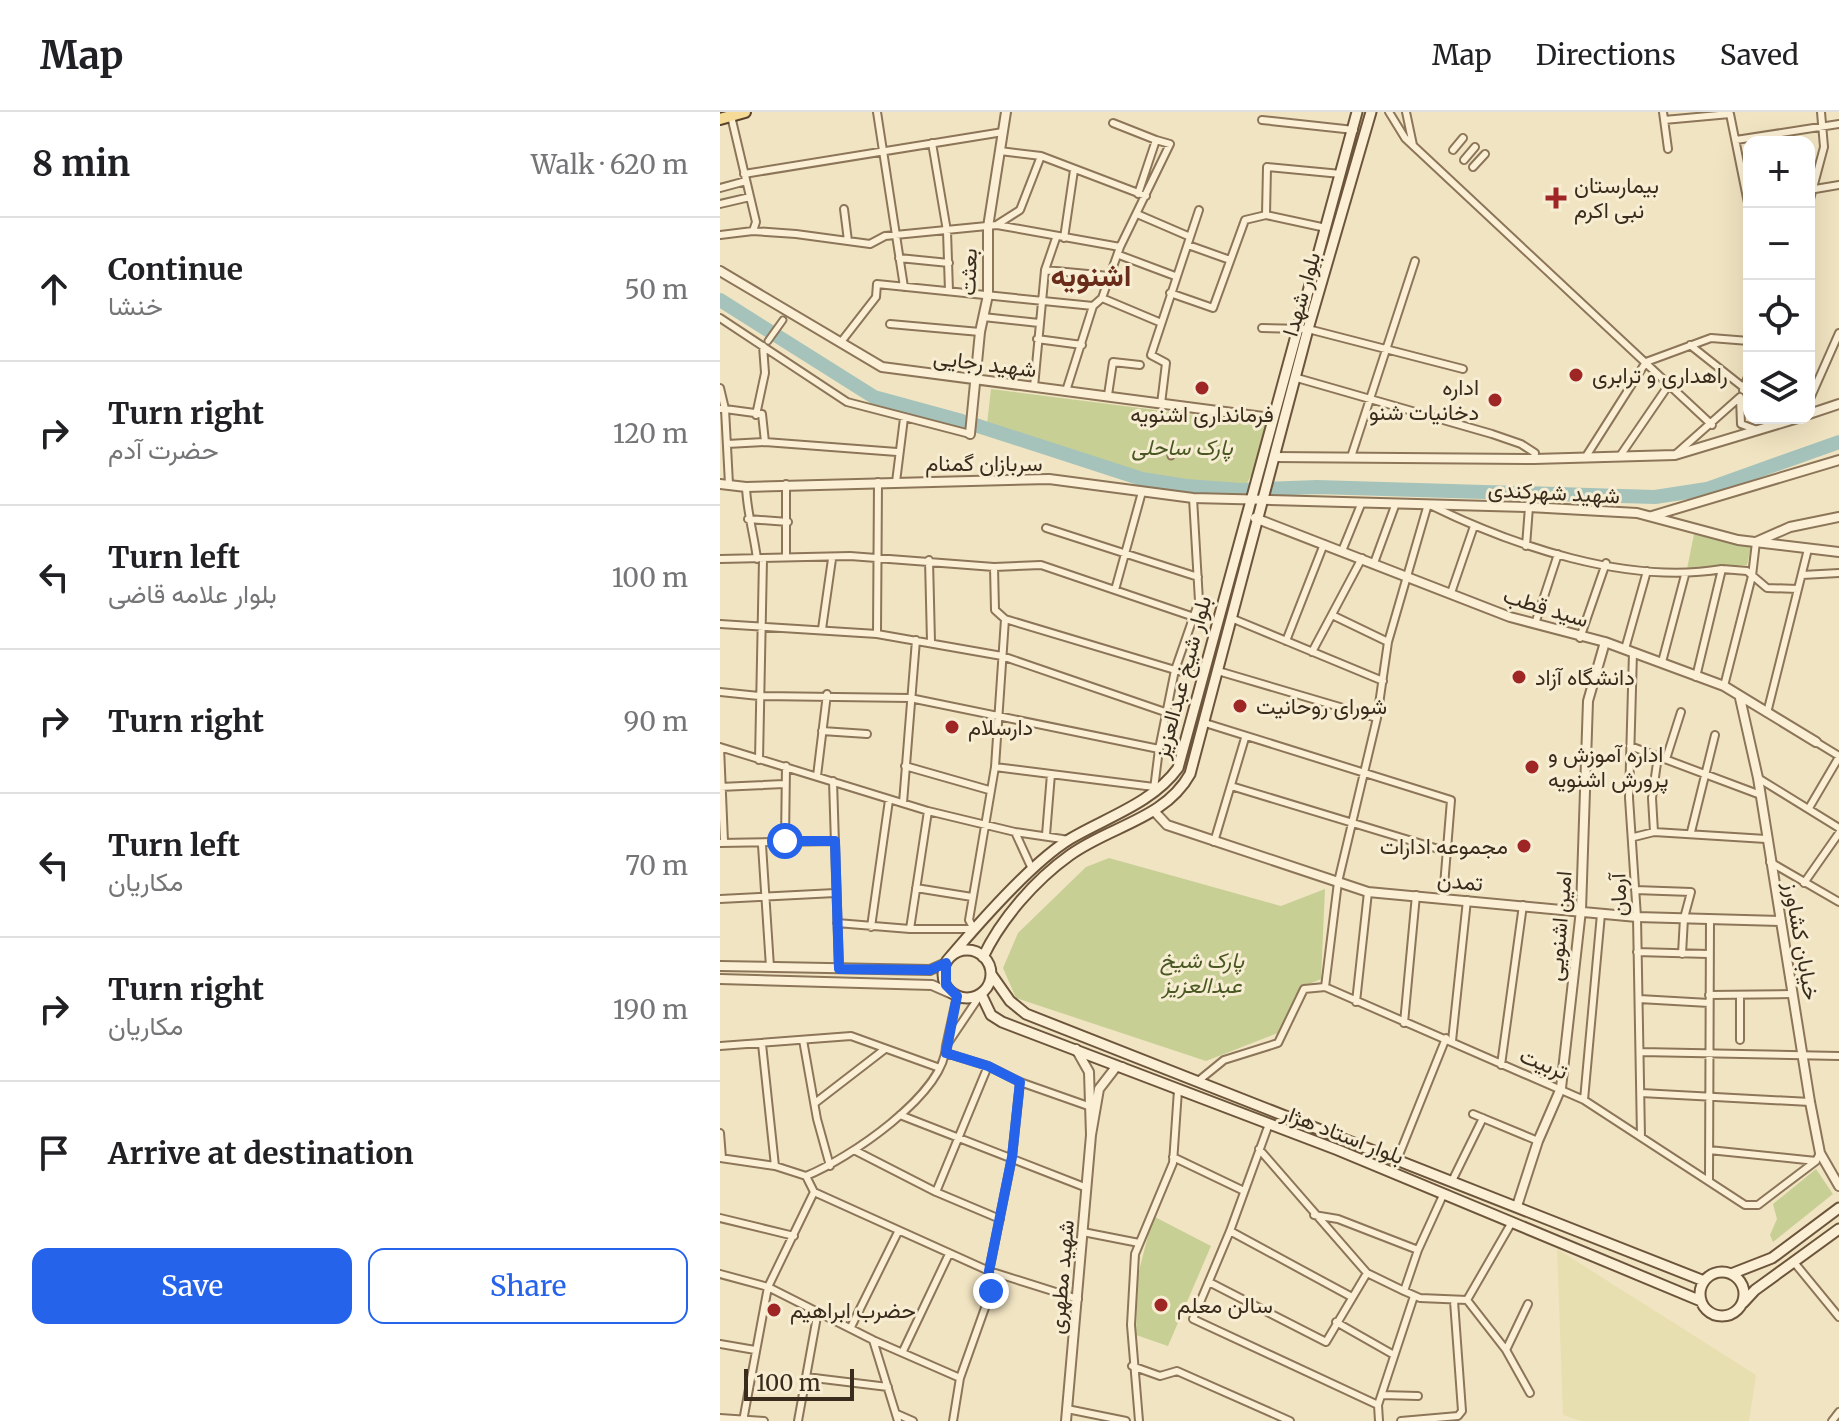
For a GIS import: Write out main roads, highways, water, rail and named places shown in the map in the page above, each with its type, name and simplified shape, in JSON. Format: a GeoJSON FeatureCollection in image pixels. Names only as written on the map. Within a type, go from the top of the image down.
{"type":"FeatureCollection","features":[{"type":"Feature","properties":{"kind":"main road"},"geometry":{"type":"LineString","coordinates":[[726,117],[745,112]]}},
{"type":"Feature","properties":{"kind":"main road","name":"بلوار شهدا"},"geometry":{"type":"LineString","coordinates":[[1250,498],[1357,112]]}},
{"type":"Feature","properties":{"kind":"main road","name":"بلوار شهدا"},"geometry":{"type":"LineString","coordinates":[[1265,494],[1308,329],[1371,112]]}},
{"type":"Feature","properties":{"kind":"main road","name":"بلوار شیخ عبدالعزیز"},"geometry":{"type":"LineString","coordinates":[[983,957],[991,937],[1011,912],[1070,854],[1154,811],[1182,788],[1205,723],[1265,494]]}},
{"type":"Feature","properties":{"kind":"main road","name":"بلوار شیخ عبدالعزیز"},"geometry":{"type":"LineString","coordinates":[[949,960],[974,929],[1069,840],[1141,799],[1178,768],[1250,498]]}},
{"type":"Feature","properties":{"kind":"main road"},"geometry":{"type":"LineString","coordinates":[[1141,799],[1154,811]]}},
{"type":"Feature","properties":{"kind":"main road"},"geometry":{"type":"LineString","coordinates":[[971,951],[983,957],[991,974],[981,994],[969,998],[957,996],[946,985],[949,960],[971,951]]}},
{"type":"Feature","properties":{"kind":"main road","name":"بلوار استاد هژار"},"geometry":{"type":"LineString","coordinates":[[991,974],[1019,1009],[1704,1281]]}},
{"type":"Feature","properties":{"kind":"main road","name":"بلوار استاد هژار"},"geometry":{"type":"LineString","coordinates":[[981,994],[991,1015],[1444,1193],[1701,1301]]}},
{"type":"Feature","properties":{"kind":"main road"},"geometry":{"type":"LineString","coordinates":[[1075,1048],[1080,1035]]}},
{"type":"Feature","properties":{"kind":"main road"},"geometry":{"type":"LineString","coordinates":[[1178,1090],[1183,1076]]}},
{"type":"Feature","properties":{"kind":"main road"},"geometry":{"type":"LineString","coordinates":[[1512,1222],[1517,1206]]}},
{"type":"Feature","properties":{"kind":"main road"},"geometry":{"type":"LineString","coordinates":[[1839,1208],[1772,1258],[1731,1274],[1718,1272],[1704,1281],[1701,1301],[1718,1315],[1731,1314],[1793,1261],[1839,1229]]}},
{"type":"Feature","properties":{"kind":"main road"},"geometry":{"type":"LineString","coordinates":[[1731,1274],[1744,1288],[1741,1306]]}},
{"type":"Feature","properties":{"kind":"waterway"},"geometry":{"type":"LineString","coordinates":[[720,300],[874,397],[962,421]]}},
{"type":"Feature","properties":{"kind":"waterway"},"geometry":{"type":"LineString","coordinates":[[969,423],[1142,479],[1241,490],[1317,487],[1655,497],[1707,489],[1839,442]]}},
{"type":"Feature","properties":{"kind":"place","name":"بیمارستان نبی اکرم"},"geometry":{"type":"Point","coordinates":[1556,198]}},
{"type":"Feature","properties":{"kind":"place","name":"راهداری و ترابری"},"geometry":{"type":"Point","coordinates":[1576,375]}},
{"type":"Feature","properties":{"kind":"place","name":"فرمانداری اشنویه"},"geometry":{"type":"Point","coordinates":[1202,388]}},
{"type":"Feature","properties":{"kind":"place","name":"اداره دخانیات شنو"},"geometry":{"type":"Point","coordinates":[1495,400]}},
{"type":"Feature","properties":{"kind":"place","name":"دانشگاه آزاد"},"geometry":{"type":"Point","coordinates":[1519,677]}},
{"type":"Feature","properties":{"kind":"place","name":"شورای روحانیت"},"geometry":{"type":"Point","coordinates":[1240,706]}},
{"type":"Feature","properties":{"kind":"place","name":"دارسلام"},"geometry":{"type":"Point","coordinates":[952,727]}},
{"type":"Feature","properties":{"kind":"place","name":"اداره آموزش و پرورش اشنویه"},"geometry":{"type":"Point","coordinates":[1532,767]}},
{"type":"Feature","properties":{"kind":"place","name":"مجموعه ادارات"},"geometry":{"type":"Point","coordinates":[1524,846]}},
{"type":"Feature","properties":{"kind":"place","name":"سالن معلم"},"geometry":{"type":"Point","coordinates":[1161,1305]}},
{"type":"Feature","properties":{"kind":"place","name":"حضرب ابراهیم"},"geometry":{"type":"Point","coordinates":[774,1310]}},
{"type":"Feature","properties":{"kind":"district","name":"اشنویه"},"geometry":{"type":"Point","coordinates":[1091,276]}},
{"type":"Feature","properties":{"kind":"park label","name":"پارک ساحلی"},"geometry":{"type":"Point","coordinates":[1182,447]}},
{"type":"Feature","properties":{"kind":"park label","name":"پارک شیخ عبدالعزیز"},"geometry":{"type":"Point","coordinates":[1202,972]}}]}
